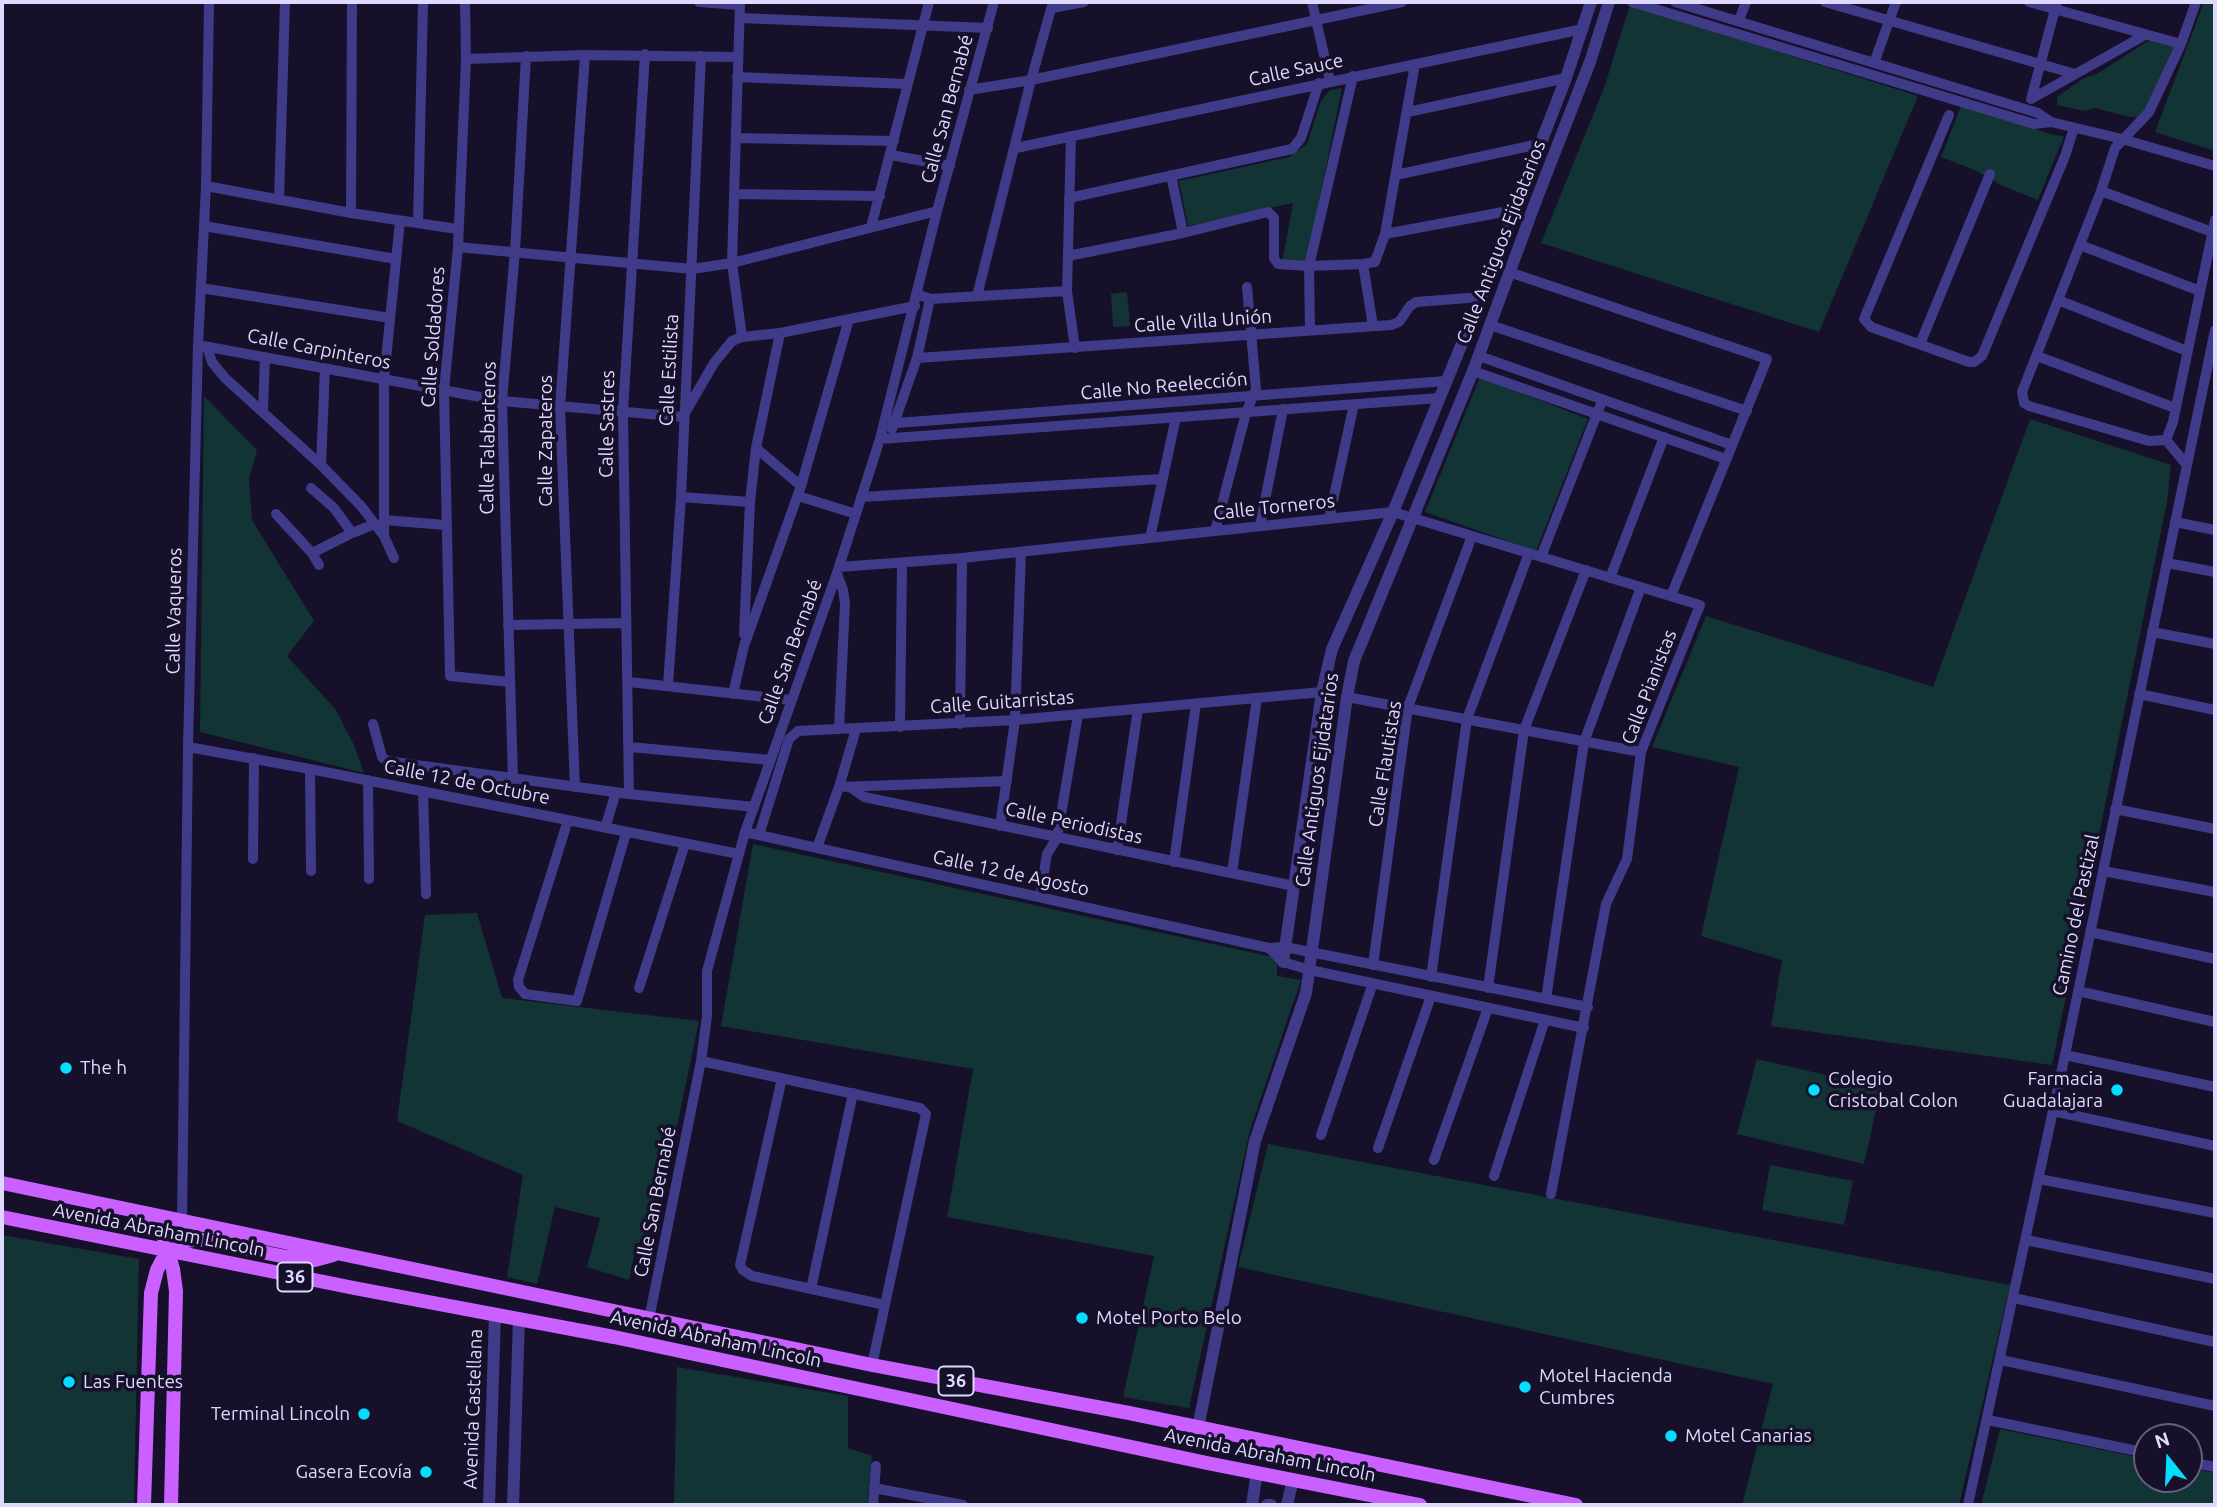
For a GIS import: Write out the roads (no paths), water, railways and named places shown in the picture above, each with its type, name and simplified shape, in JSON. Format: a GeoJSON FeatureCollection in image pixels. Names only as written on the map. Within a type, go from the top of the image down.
{"type":"FeatureCollection","features":[{"type":"Feature","properties":{"kind":"main road","name":"36"},"geometry":{"type":"LineString","coordinates":[[2,1183],[872,1365],[1576,1505]]}},
{"type":"Feature","properties":{"kind":"main road"},"geometry":{"type":"LineString","coordinates":[[143,1214],[161,1233],[173,1269],[176,1291],[171,1505]]}},
{"type":"Feature","properties":{"kind":"main road","name":"Avenida Abraham Lincoln"},"geometry":{"type":"LineString","coordinates":[[2,1217],[343,1286],[545,1323],[1420,1505]]}},
{"type":"Feature","properties":{"kind":"main road"},"geometry":{"type":"LineString","coordinates":[[144,1505],[151,1293],[157,1270],[167,1251],[181,1242],[198,1239],[300,1258],[325,1258],[337,1254]]}},
{"type":"Feature","properties":{"kind":"main road"},"geometry":{"type":"LineString","coordinates":[[545,1323],[549,1298]]}},
{"type":"Feature","properties":{"kind":"street","name":"Calle Vaqueros"},"geometry":{"type":"LineString","coordinates":[[182,1221],[188,747],[202,346],[201,288],[206,186],[209,2]]}},
{"type":"Feature","properties":{"kind":"street"},"geometry":{"type":"LineString","coordinates":[[279,200],[285,2]]}},
{"type":"Feature","properties":{"kind":"street"},"geometry":{"type":"LineString","coordinates":[[351,213],[352,2]]}},
{"type":"Feature","properties":{"kind":"street"},"geometry":{"type":"LineString","coordinates":[[418,223],[423,2]]}},
{"type":"Feature","properties":{"kind":"street","name":"Calle Soldadores"},"geometry":{"type":"LineString","coordinates":[[465,2],[466,59],[458,247],[444,390],[450,676],[510,682]]}},
{"type":"Feature","properties":{"kind":"street"},"geometry":{"type":"LineString","coordinates":[[699,2],[740,4],[732,263],[741,337]]}},
{"type":"Feature","properties":{"kind":"street"},"geometry":{"type":"LineString","coordinates":[[871,227],[929,2]]}},
{"type":"Feature","properties":{"kind":"street","name":"Calle San Bernabé"},"geometry":{"type":"LineString","coordinates":[[889,424],[937,211],[994,2]]}},
{"type":"Feature","properties":{"kind":"street"},"geometry":{"type":"LineString","coordinates":[[977,296],[1031,80],[1053,5],[1084,2]]}},
{"type":"Feature","properties":{"kind":"street"},"geometry":{"type":"LineString","coordinates":[[1312,2],[1330,80]]}},
{"type":"Feature","properties":{"kind":"street"},"geometry":{"type":"LineString","coordinates":[[969,90],[1031,80],[1402,2]]}},
{"type":"Feature","properties":{"kind":"street","name":"Calle Antiguos Ejidatarios"},"geometry":{"type":"LineString","coordinates":[[1283,962],[1322,692],[1332,649],[1393,512],[1481,297],[1566,78],[1591,2]]}},
{"type":"Feature","properties":{"kind":"street","name":"Calle Antiguos Ejidatarios"},"geometry":{"type":"LineString","coordinates":[[1198,1428],[1255,1141],[1303,1003],[1310,970],[1347,697],[1357,654],[1474,371],[1590,62],[1609,2]]}},
{"type":"Feature","properties":{"kind":"street"},"geometry":{"type":"LineString","coordinates":[[1632,2],[2025,122],[2051,122]]}},
{"type":"Feature","properties":{"kind":"street"},"geometry":{"type":"LineString","coordinates":[[1675,2],[2038,113],[2051,122],[2215,166]]}},
{"type":"Feature","properties":{"kind":"street"},"geometry":{"type":"LineString","coordinates":[[1740,20],[1746,2]]}},
{"type":"Feature","properties":{"kind":"street"},"geometry":{"type":"LineString","coordinates":[[1825,2],[2075,74]]}},
{"type":"Feature","properties":{"kind":"street"},"geometry":{"type":"LineString","coordinates":[[1874,63],[1896,2]]}},
{"type":"Feature","properties":{"kind":"street"},"geometry":{"type":"LineString","coordinates":[[2029,2],[2056,6],[2181,44]]}},
{"type":"Feature","properties":{"kind":"street"},"geometry":{"type":"LineString","coordinates":[[2166,440],[2149,441],[2029,406],[2024,403],[2022,392],[2101,191],[2115,148],[2149,112],[2181,44],[2196,2]]}},
{"type":"Feature","properties":{"kind":"street"},"geometry":{"type":"LineString","coordinates":[[2025,122],[2056,6]]}},
{"type":"Feature","properties":{"kind":"street"},"geometry":{"type":"LineString","coordinates":[[740,18],[988,28]]}},
{"type":"Feature","properties":{"kind":"street","name":"Calle Sauce"},"geometry":{"type":"LineString","coordinates":[[1016,148],[1583,29]]}},
{"type":"Feature","properties":{"kind":"street"},"geometry":{"type":"LineString","coordinates":[[2031,99],[2145,35]]}},
{"type":"Feature","properties":{"kind":"street"},"geometry":{"type":"LineString","coordinates":[[466,59],[645,54],[737,57]]}},
{"type":"Feature","properties":{"kind":"street","name":"Calle Sastres"},"geometry":{"type":"LineString","coordinates":[[629,794],[623,411],[645,54]]}},
{"type":"Feature","properties":{"kind":"street","name":"Calle Zapateros"},"geometry":{"type":"LineString","coordinates":[[575,787],[560,407],[585,55]]}},
{"type":"Feature","properties":{"kind":"street","name":"Calle Talabarteros"},"geometry":{"type":"LineString","coordinates":[[513,779],[502,401],[515,251],[526,56]]}},
{"type":"Feature","properties":{"kind":"street","name":"Calle Estilista"},"geometry":{"type":"LineString","coordinates":[[668,686],[681,497],[701,56]]}},
{"type":"Feature","properties":{"kind":"street"},"geometry":{"type":"LineString","coordinates":[[1068,256],[1183,233],[1268,212],[1272,214],[1275,222],[1274,258],[1278,264],[1363,264],[1377,260],[1385,234],[1415,64]]}},
{"type":"Feature","properties":{"kind":"street"},"geometry":{"type":"LineString","coordinates":[[1310,330],[1309,266],[1353,76]]}},
{"type":"Feature","properties":{"kind":"street"},"geometry":{"type":"LineString","coordinates":[[737,77],[908,84]]}},
{"type":"Feature","properties":{"kind":"street"},"geometry":{"type":"LineString","coordinates":[[1408,111],[1566,78]]}},
{"type":"Feature","properties":{"kind":"street"},"geometry":{"type":"LineString","coordinates":[[1069,198],[1292,149],[1301,138],[1319,83]]}},
{"type":"Feature","properties":{"kind":"street"},"geometry":{"type":"LineString","coordinates":[[1949,115],[1865,314],[1867,324],[1975,362],[1982,356],[2065,156],[2074,128]]}},
{"type":"Feature","properties":{"kind":"street"},"geometry":{"type":"LineString","coordinates":[[1071,136],[1067,291],[1075,348]]}},
{"type":"Feature","properties":{"kind":"street"},"geometry":{"type":"LineString","coordinates":[[736,138],[894,141]]}},
{"type":"Feature","properties":{"kind":"street"},"geometry":{"type":"LineString","coordinates":[[1396,175],[1539,144]]}},
{"type":"Feature","properties":{"kind":"street"},"geometry":{"type":"LineString","coordinates":[[891,155],[950,166]]}},
{"type":"Feature","properties":{"kind":"street"},"geometry":{"type":"LineString","coordinates":[[1920,344],[1990,174]]}},
{"type":"Feature","properties":{"kind":"street"},"geometry":{"type":"LineString","coordinates":[[1171,175],[1183,233]]}},
{"type":"Feature","properties":{"kind":"street"},"geometry":{"type":"LineString","coordinates":[[206,186],[351,213],[457,229]]}},
{"type":"Feature","properties":{"kind":"street"},"geometry":{"type":"LineString","coordinates":[[2101,191],[2213,232]]}},
{"type":"Feature","properties":{"kind":"street"},"geometry":{"type":"LineString","coordinates":[[734,194],[880,196]]}},
{"type":"Feature","properties":{"kind":"street"},"geometry":{"type":"LineString","coordinates":[[1385,234],[1514,210]]}},
{"type":"Feature","properties":{"kind":"street"},"geometry":{"type":"LineString","coordinates":[[458,247],[692,269],[732,263],[937,211]]}},
{"type":"Feature","properties":{"kind":"street"},"geometry":{"type":"LineString","coordinates":[[2166,440],[2215,220]]}},
{"type":"Feature","properties":{"kind":"street"},"geometry":{"type":"LineString","coordinates":[[394,558],[380,522],[384,379],[400,221]]}},
{"type":"Feature","properties":{"kind":"street"},"geometry":{"type":"LineString","coordinates":[[204,226],[396,258]]}},
{"type":"Feature","properties":{"kind":"street"},"geometry":{"type":"LineString","coordinates":[[2080,245],[2200,290]]}},
{"type":"Feature","properties":{"kind":"street"},"geometry":{"type":"LineString","coordinates":[[1363,264],[1373,326]]}},
{"type":"Feature","properties":{"kind":"street"},"geometry":{"type":"LineString","coordinates":[[1509,272],[1767,359],[1671,596]]}},
{"type":"Feature","properties":{"kind":"street"},"geometry":{"type":"LineString","coordinates":[[1215,531],[1256,381],[1247,287]]}},
{"type":"Feature","properties":{"kind":"street"},"geometry":{"type":"LineString","coordinates":[[201,288],[390,318]]}},
{"type":"Feature","properties":{"kind":"street"},"geometry":{"type":"LineString","coordinates":[[917,294],[930,299],[1067,291]]}},
{"type":"Feature","properties":{"kind":"street","name":"Calle Villa Unión"},"geometry":{"type":"LineString","coordinates":[[916,358],[1373,326],[1399,322],[1416,302],[1481,297]]}},
{"type":"Feature","properties":{"kind":"street","name":"Calle San Bernabé"},"geometry":{"type":"LineString","coordinates":[[649,1319],[701,1061],[707,1016],[707,971],[745,832],[838,570],[861,497],[916,358],[930,299]]}},
{"type":"Feature","properties":{"kind":"street"},"geometry":{"type":"LineString","coordinates":[[2058,300],[2187,351]]}},
{"type":"Feature","properties":{"kind":"street"},"geometry":{"type":"LineString","coordinates":[[683,417],[714,362],[732,341],[741,337],[915,306]]}},
{"type":"Feature","properties":{"kind":"street"},"geometry":{"type":"LineString","coordinates":[[733,694],[744,646],[800,491],[849,319]]}},
{"type":"Feature","properties":{"kind":"street"},"geometry":{"type":"LineString","coordinates":[[1490,325],[1746,411]]}},
{"type":"Feature","properties":{"kind":"street","name":"Camino del Pastizal"},"geometry":{"type":"LineString","coordinates":[[1968,1505],[2001,1360],[2215,330]]}},
{"type":"Feature","properties":{"kind":"street"},"geometry":{"type":"LineString","coordinates":[[744,646],[755,448],[780,332]]}},
{"type":"Feature","properties":{"kind":"street"},"geometry":{"type":"LineString","coordinates":[[202,346],[225,378],[380,522]]}},
{"type":"Feature","properties":{"kind":"street","name":"Calle Carpinteros"},"geometry":{"type":"LineString","coordinates":[[202,346],[502,401],[683,417]]}},
{"type":"Feature","properties":{"kind":"street"},"geometry":{"type":"LineString","coordinates":[[1479,356],[1732,445]]}},
{"type":"Feature","properties":{"kind":"street"},"geometry":{"type":"LineString","coordinates":[[2037,356],[2175,408]]}},
{"type":"Feature","properties":{"kind":"street"},"geometry":{"type":"LineString","coordinates":[[263,411],[265,357]]}},
{"type":"Feature","properties":{"kind":"street"},"geometry":{"type":"LineString","coordinates":[[321,465],[325,368]]}},
{"type":"Feature","properties":{"kind":"street"},"geometry":{"type":"LineString","coordinates":[[1474,371],[1726,459]]}},
{"type":"Feature","properties":{"kind":"street","name":"Calle No Reelección"},"geometry":{"type":"LineString","coordinates":[[889,424],[1446,381]]}},
{"type":"Feature","properties":{"kind":"street","name":"Calle No Reelección"},"geometry":{"type":"LineString","coordinates":[[884,438],[1439,398]]}},
{"type":"Feature","properties":{"kind":"street"},"geometry":{"type":"LineString","coordinates":[[1541,557],[1602,401]]}},
{"type":"Feature","properties":{"kind":"street"},"geometry":{"type":"LineString","coordinates":[[1329,519],[1354,404]]}},
{"type":"Feature","properties":{"kind":"street"},"geometry":{"type":"LineString","coordinates":[[1260,526],[1283,409]]}},
{"type":"Feature","properties":{"kind":"street"},"geometry":{"type":"LineString","coordinates":[[1150,538],[1176,417]]}},
{"type":"Feature","properties":{"kind":"street"},"geometry":{"type":"LineString","coordinates":[[1610,578],[1664,438]]}},
{"type":"Feature","properties":{"kind":"street"},"geometry":{"type":"LineString","coordinates":[[2166,440],[2186,464]]}},
{"type":"Feature","properties":{"kind":"street"},"geometry":{"type":"LineString","coordinates":[[755,448],[800,491],[856,514]]}},
{"type":"Feature","properties":{"kind":"street"},"geometry":{"type":"LineString","coordinates":[[861,497],[1162,479]]}},
{"type":"Feature","properties":{"kind":"street"},"geometry":{"type":"LineString","coordinates":[[311,488],[334,508],[352,533]]}},
{"type":"Feature","properties":{"kind":"street"},"geometry":{"type":"LineString","coordinates":[[681,497],[750,502]]}},
{"type":"Feature","properties":{"kind":"street","name":"Calle Torneros"},"geometry":{"type":"LineString","coordinates":[[838,570],[1393,512],[1700,605]]}},
{"type":"Feature","properties":{"kind":"street"},"geometry":{"type":"LineString","coordinates":[[276,514],[312,553],[319,565]]}},
{"type":"Feature","properties":{"kind":"street"},"geometry":{"type":"LineString","coordinates":[[312,553],[380,522],[445,525]]}},
{"type":"Feature","properties":{"kind":"street"},"geometry":{"type":"LineString","coordinates":[[2175,522],[2215,530]]}},
{"type":"Feature","properties":{"kind":"street","name":"Calle Flautistas"},"geometry":{"type":"LineString","coordinates":[[1373,965],[1408,707],[1472,536]]}},
{"type":"Feature","properties":{"kind":"street"},"geometry":{"type":"LineString","coordinates":[[1000,826],[1016,720],[1021,552]]}},
{"type":"Feature","properties":{"kind":"street"},"geometry":{"type":"LineString","coordinates":[[1431,976],[1467,719],[1529,553]]}},
{"type":"Feature","properties":{"kind":"street"},"geometry":{"type":"LineString","coordinates":[[960,724],[962,558]]}},
{"type":"Feature","properties":{"kind":"street"},"geometry":{"type":"LineString","coordinates":[[2167,563],[2215,572]]}},
{"type":"Feature","properties":{"kind":"street"},"geometry":{"type":"LineString","coordinates":[[900,727],[902,564]]}},
{"type":"Feature","properties":{"kind":"street"},"geometry":{"type":"LineString","coordinates":[[838,570],[845,603],[839,729]]}},
{"type":"Feature","properties":{"kind":"street"},"geometry":{"type":"LineString","coordinates":[[1488,988],[1524,730],[1586,570]]}},
{"type":"Feature","properties":{"kind":"street"},"geometry":{"type":"LineString","coordinates":[[1546,999],[1584,742],[1642,587]]}},
{"type":"Feature","properties":{"kind":"street","name":"Calle Pianistas"},"geometry":{"type":"LineString","coordinates":[[1551,1194],[1607,898],[1627,859],[1641,752],[1700,605]]}},
{"type":"Feature","properties":{"kind":"street"},"geometry":{"type":"LineString","coordinates":[[508,625],[625,623]]}},
{"type":"Feature","properties":{"kind":"street"},"geometry":{"type":"LineString","coordinates":[[2152,632],[2215,644]]}},
{"type":"Feature","properties":{"kind":"street"},"geometry":{"type":"LineString","coordinates":[[629,682],[792,700]]}},
{"type":"Feature","properties":{"kind":"street","name":"Calle Guitarristas"},"geometry":{"type":"LineString","coordinates":[[760,835],[793,734],[804,729],[856,729],[1016,720],[1322,692]]}},
{"type":"Feature","properties":{"kind":"street"},"geometry":{"type":"LineString","coordinates":[[2139,695],[2215,710]]}},
{"type":"Feature","properties":{"kind":"street"},"geometry":{"type":"LineString","coordinates":[[1347,697],[1641,752]]}},
{"type":"Feature","properties":{"kind":"street"},"geometry":{"type":"LineString","coordinates":[[1232,873],[1257,698]]}},
{"type":"Feature","properties":{"kind":"street"},"geometry":{"type":"LineString","coordinates":[[1174,862],[1196,704]]}},
{"type":"Feature","properties":{"kind":"street"},"geometry":{"type":"LineString","coordinates":[[1117,850],[1138,709]]}},
{"type":"Feature","properties":{"kind":"street"},"geometry":{"type":"LineString","coordinates":[[1040,896],[1047,854],[1057,838],[1078,715]]}},
{"type":"Feature","properties":{"kind":"street"},"geometry":{"type":"LineString","coordinates":[[373,724],[382,757],[387,761],[629,794],[754,807]]}},
{"type":"Feature","properties":{"kind":"street"},"geometry":{"type":"LineString","coordinates":[[817,848],[845,787],[856,729]]}},
{"type":"Feature","properties":{"kind":"street","name":"Calle 12 de Octubre"},"geometry":{"type":"LineString","coordinates":[[188,747],[739,854]]}},
{"type":"Feature","properties":{"kind":"street"},"geometry":{"type":"LineString","coordinates":[[629,747],[770,760]]}},
{"type":"Feature","properties":{"kind":"street"},"geometry":{"type":"LineString","coordinates":[[253,859],[254,758]]}},
{"type":"Feature","properties":{"kind":"street"},"geometry":{"type":"LineString","coordinates":[[310,769],[311,871]]}},
{"type":"Feature","properties":{"kind":"street"},"geometry":{"type":"LineString","coordinates":[[368,780],[369,879]]}},
{"type":"Feature","properties":{"kind":"street"},"geometry":{"type":"LineString","coordinates":[[845,787],[1007,781]]}},
{"type":"Feature","properties":{"kind":"street","name":"Calle Periodistas"},"geometry":{"type":"LineString","coordinates":[[845,787],[864,797],[1294,886]]}},
{"type":"Feature","properties":{"kind":"street"},"geometry":{"type":"LineString","coordinates":[[423,791],[426,894]]}},
{"type":"Feature","properties":{"kind":"street"},"geometry":{"type":"LineString","coordinates":[[605,828],[616,792]]}},
{"type":"Feature","properties":{"kind":"street"},"geometry":{"type":"LineString","coordinates":[[2115,809],[2215,829]]}},
{"type":"Feature","properties":{"kind":"street"},"geometry":{"type":"LineString","coordinates":[[568,820],[518,983],[525,994],[577,1001],[626,833]]}},
{"type":"Feature","properties":{"kind":"street","name":"Calle 12 de Agosto"},"geometry":{"type":"LineString","coordinates":[[745,832],[1269,948],[1285,947],[1588,1007]]}},
{"type":"Feature","properties":{"kind":"street"},"geometry":{"type":"LineString","coordinates":[[639,988],[685,844]]}},
{"type":"Feature","properties":{"kind":"street"},"geometry":{"type":"LineString","coordinates":[[2103,871],[2215,892]]}},
{"type":"Feature","properties":{"kind":"street"},"geometry":{"type":"LineString","coordinates":[[2090,932],[2215,959]]}},
{"type":"Feature","properties":{"kind":"street"},"geometry":{"type":"LineString","coordinates":[[1269,948],[1283,962],[1310,970],[1584,1028]]}},
{"type":"Feature","properties":{"kind":"street"},"geometry":{"type":"LineString","coordinates":[[1321,1135],[1373,984]]}},
{"type":"Feature","properties":{"kind":"street"},"geometry":{"type":"LineString","coordinates":[[2078,991],[2215,1022]]}},
{"type":"Feature","properties":{"kind":"street"},"geometry":{"type":"LineString","coordinates":[[1378,1148],[1431,996]]}},
{"type":"Feature","properties":{"kind":"street"},"geometry":{"type":"LineString","coordinates":[[1434,1160],[1488,1008]]}},
{"type":"Feature","properties":{"kind":"street"},"geometry":{"type":"LineString","coordinates":[[1494,1175],[1545,1020]]}},
{"type":"Feature","properties":{"kind":"street"},"geometry":{"type":"LineString","coordinates":[[2065,1055],[2215,1087]]}},
{"type":"Feature","properties":{"kind":"street"},"geometry":{"type":"LineString","coordinates":[[701,1061],[920,1108],[926,1114],[872,1365]]}},
{"type":"Feature","properties":{"kind":"street"},"geometry":{"type":"LineString","coordinates":[[782,1078],[740,1265],[752,1276],[885,1305]]}},
{"type":"Feature","properties":{"kind":"street"},"geometry":{"type":"LineString","coordinates":[[811,1289],[853,1093]]}},
{"type":"Feature","properties":{"kind":"street"},"geometry":{"type":"LineString","coordinates":[[2053,1111],[2215,1146]]}},
{"type":"Feature","properties":{"kind":"street"},"geometry":{"type":"LineString","coordinates":[[2039,1179],[2215,1213]]}},
{"type":"Feature","properties":{"kind":"street"},"geometry":{"type":"LineString","coordinates":[[2026,1240],[2215,1279]]}},
{"type":"Feature","properties":{"kind":"street"},"geometry":{"type":"LineString","coordinates":[[2014,1298],[2215,1342]]}},
{"type":"Feature","properties":{"kind":"street","name":"Avenida Castellana"},"geometry":{"type":"LineString","coordinates":[[489,1505],[495,1314]]}},
{"type":"Feature","properties":{"kind":"street"},"geometry":{"type":"LineString","coordinates":[[513,1505],[519,1318]]}},
{"type":"Feature","properties":{"kind":"street"},"geometry":{"type":"LineString","coordinates":[[2001,1360],[2215,1406]]}},
{"type":"Feature","properties":{"kind":"street"},"geometry":{"type":"LineString","coordinates":[[1988,1420],[2133,1450]]}},
{"type":"Feature","properties":{"kind":"street"},"geometry":{"type":"LineString","coordinates":[[873,1505],[876,1466]]}},
{"type":"Feature","properties":{"kind":"street"},"geometry":{"type":"LineString","coordinates":[[1252,1505],[1257,1472]]}},
{"type":"Feature","properties":{"kind":"street"},"geometry":{"type":"LineString","coordinates":[[1287,1505],[1293,1479]]}},
{"type":"Feature","properties":{"kind":"street"},"geometry":{"type":"LineString","coordinates":[[874,1488],[963,1505]]}},
{"type":"Feature","properties":{"kind":"place","name":"The h"},"geometry":{"type":"Point","coordinates":[66,1068]}},
{"type":"Feature","properties":{"kind":"place","name":"Colegio Cristobal Colon"},"geometry":{"type":"Point","coordinates":[1814,1090]}},
{"type":"Feature","properties":{"kind":"place","name":"Farmacia Guadalajara"},"geometry":{"type":"Point","coordinates":[2117,1090]}},
{"type":"Feature","properties":{"kind":"place","name":"Motel Porto Belo"},"geometry":{"type":"Point","coordinates":[1082,1318]}},
{"type":"Feature","properties":{"kind":"place","name":"Las Fuentes"},"geometry":{"type":"Point","coordinates":[69,1382]}},
{"type":"Feature","properties":{"kind":"place","name":"Motel Hacienda Cumbres"},"geometry":{"type":"Point","coordinates":[1525,1387]}},
{"type":"Feature","properties":{"kind":"place","name":"Terminal Lincoln"},"geometry":{"type":"Point","coordinates":[364,1414]}},
{"type":"Feature","properties":{"kind":"place","name":"Motel Canarias"},"geometry":{"type":"Point","coordinates":[1671,1436]}},
{"type":"Feature","properties":{"kind":"place","name":"Gasera Ecovía"},"geometry":{"type":"Point","coordinates":[426,1472]}}]}
